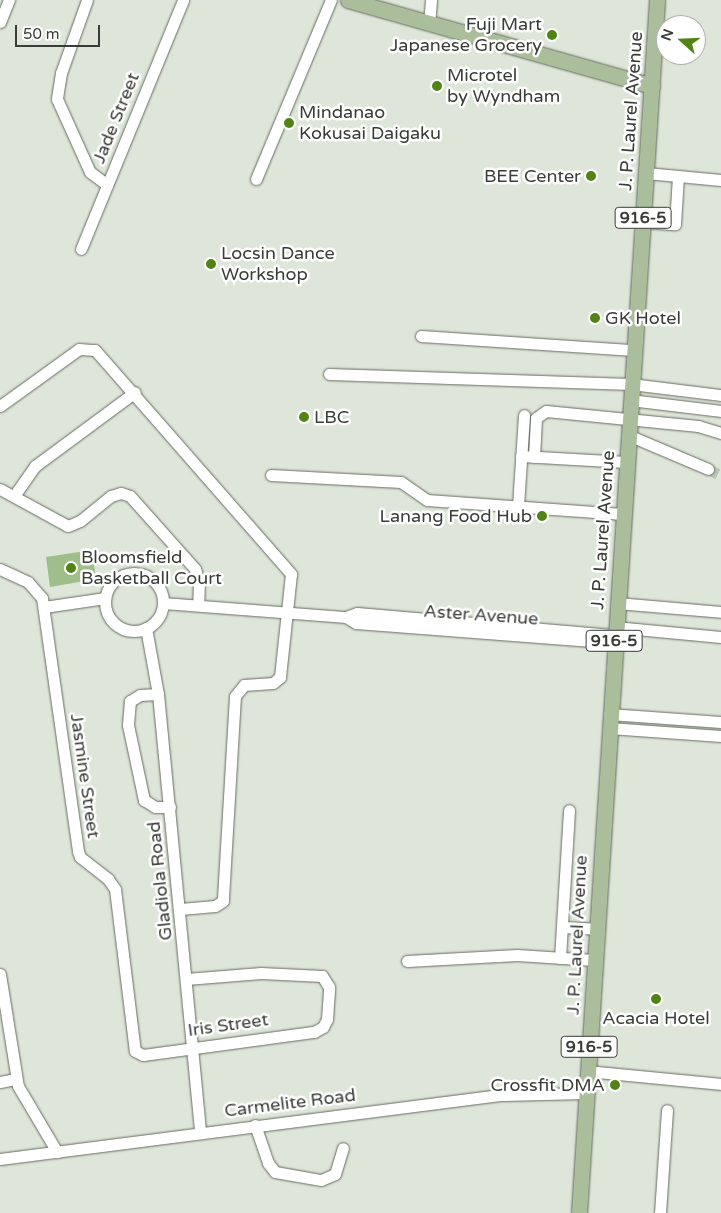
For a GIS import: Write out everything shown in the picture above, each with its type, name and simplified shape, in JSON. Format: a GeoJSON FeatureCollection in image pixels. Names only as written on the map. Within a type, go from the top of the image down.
{"type":"FeatureCollection","features":[{"type":"Feature","properties":{"kind":"main road"},"geometry":{"type":"LineString","coordinates":[[351,0],[429,24],[652,86]]}},
{"type":"Feature","properties":{"kind":"main road","name":"J. P. Laurel Avenue"},"geometry":{"type":"LineString","coordinates":[[579,1213],[609,721],[657,0]]}},
{"type":"Feature","properties":{"kind":"street"},"geometry":{"type":"LineString","coordinates":[[0,22],[9,0]]}},
{"type":"Feature","properties":{"kind":"street"},"geometry":{"type":"LineString","coordinates":[[87,0],[61,73],[57,99],[90,172],[107,184]]}},
{"type":"Feature","properties":{"kind":"street","name":"Jade Street"},"geometry":{"type":"LineString","coordinates":[[81,249],[183,0]]}},
{"type":"Feature","properties":{"kind":"street"},"geometry":{"type":"LineString","coordinates":[[256,179],[331,0]]}},
{"type":"Feature","properties":{"kind":"street"},"geometry":{"type":"LineString","coordinates":[[429,24],[431,0]]}},
{"type":"Feature","properties":{"kind":"street"},"geometry":{"type":"LineString","coordinates":[[646,173],[721,180]]}},
{"type":"Feature","properties":{"kind":"street"},"geometry":{"type":"LineString","coordinates":[[643,222],[675,224],[678,176]]}},
{"type":"Feature","properties":{"kind":"street"},"geometry":{"type":"LineString","coordinates":[[421,336],[634,350]]}},
{"type":"Feature","properties":{"kind":"street"},"geometry":{"type":"LineString","coordinates":[[0,406],[72,353],[90,348],[100,353],[288,569],[291,583],[280,677],[273,683],[244,685],[235,696],[223,901],[215,906],[180,910]]}},
{"type":"Feature","properties":{"kind":"street"},"geometry":{"type":"LineString","coordinates":[[329,374],[632,384],[721,395]]}},
{"type":"Feature","properties":{"kind":"street"},"geometry":{"type":"LineString","coordinates":[[14,496],[35,466],[135,392]]}},
{"type":"Feature","properties":{"kind":"street"},"geometry":{"type":"LineString","coordinates":[[630,400],[721,411]]}},
{"type":"Feature","properties":{"kind":"street"},"geometry":{"type":"LineString","coordinates":[[534,457],[536,418],[540,413],[629,427],[698,426],[721,433]]}},
{"type":"Feature","properties":{"kind":"street"},"geometry":{"type":"LineString","coordinates":[[518,506],[524,415]]}},
{"type":"Feature","properties":{"kind":"street"},"geometry":{"type":"LineString","coordinates":[[629,427],[708,469]]}},
{"type":"Feature","properties":{"kind":"street"},"geometry":{"type":"LineString","coordinates":[[522,456],[626,462]]}},
{"type":"Feature","properties":{"kind":"street"},"geometry":{"type":"LineString","coordinates":[[271,475],[401,482],[427,500],[623,514]]}},
{"type":"Feature","properties":{"kind":"street"},"geometry":{"type":"LineString","coordinates":[[0,489],[68,526],[80,521],[111,496],[121,493],[130,496],[195,569],[199,581],[198,605]]}},
{"type":"Feature","properties":{"kind":"street","name":"Jasmine Street"},"geometry":{"type":"LineString","coordinates":[[0,569],[34,586],[44,607],[78,851],[80,857],[108,879],[115,889],[132,1043],[137,1053]]}},
{"type":"Feature","properties":{"kind":"street"},"geometry":{"type":"LineString","coordinates":[[134,573],[156,582],[163,603],[158,617],[146,628],[130,630],[115,623],[106,609],[105,598],[109,587],[117,578],[134,573]]}},
{"type":"Feature","properties":{"kind":"street"},"geometry":{"type":"LineString","coordinates":[[44,607],[105,598]]}},
{"type":"Feature","properties":{"kind":"street"},"geometry":{"type":"LineString","coordinates":[[617,602],[721,612]]}},
{"type":"Feature","properties":{"kind":"street","name":"Aster Avenue"},"geometry":{"type":"LineString","coordinates":[[163,603],[288,611],[346,617],[357,613],[376,620],[506,630],[721,637]]}},
{"type":"Feature","properties":{"kind":"street","name":"Gladiola Road"},"geometry":{"type":"LineString","coordinates":[[146,628],[158,694],[200,1132]]}},
{"type":"Feature","properties":{"kind":"street"},"geometry":{"type":"LineString","coordinates":[[158,694],[140,695],[130,701],[128,725],[144,800],[155,807],[170,807]]}},
{"type":"Feature","properties":{"kind":"street"},"geometry":{"type":"LineString","coordinates":[[609,721],[716,722],[709,735]]}},
{"type":"Feature","properties":{"kind":"street"},"geometry":{"type":"LineString","coordinates":[[609,721],[721,736]]}},
{"type":"Feature","properties":{"kind":"street"},"geometry":{"type":"LineString","coordinates":[[560,958],[569,810]]}},
{"type":"Feature","properties":{"kind":"street"},"geometry":{"type":"LineString","coordinates":[[562,927],[596,929]]}},
{"type":"Feature","properties":{"kind":"street"},"geometry":{"type":"LineString","coordinates":[[407,961],[517,955],[594,960]]}},
{"type":"Feature","properties":{"kind":"street","name":"Iris Street"},"geometry":{"type":"LineString","coordinates":[[137,1053],[192,1048],[314,1032],[323,1027],[327,1019],[329,987],[322,976],[261,973],[186,979]]}},
{"type":"Feature","properties":{"kind":"street"},"geometry":{"type":"LineString","coordinates":[[0,974],[16,1080],[29,1108],[57,1152]]}},
{"type":"Feature","properties":{"kind":"street"},"geometry":{"type":"LineString","coordinates":[[588,1070],[721,1084]]}},
{"type":"Feature","properties":{"kind":"street"},"geometry":{"type":"LineString","coordinates":[[0,1082],[16,1080]]}},
{"type":"Feature","properties":{"kind":"street","name":"Carmelite Road"},"geometry":{"type":"LineString","coordinates":[[0,1159],[500,1095],[586,1093]]}},
{"type":"Feature","properties":{"kind":"street"},"geometry":{"type":"LineString","coordinates":[[660,1213],[667,1110]]}},
{"type":"Feature","properties":{"kind":"street"},"geometry":{"type":"LineString","coordinates":[[255,1125],[268,1162],[276,1172],[321,1180],[335,1174],[343,1148]]}},
{"type":"Feature","properties":{"kind":"green space","name":"Bloomsfield Basketball Court"},"geometry":{"type":"Polygon","coordinates":[[[92,550],[96,579],[50,587],[46,557],[92,550]]]}},
{"type":"Feature","properties":{"kind":"tunnel"},"geometry":{"type":"LineString","coordinates":[[708,469],[721,475]]}},
{"type":"Feature","properties":{"kind":"place","name":"Fuji Mart Japanese Grocery"},"geometry":{"type":"Point","coordinates":[552,35]}},
{"type":"Feature","properties":{"kind":"place","name":"Microtel by Wyndham"},"geometry":{"type":"Point","coordinates":[437,86]}},
{"type":"Feature","properties":{"kind":"place","name":"Mindanao Kokusai Daigaku"},"geometry":{"type":"Point","coordinates":[289,123]}},
{"type":"Feature","properties":{"kind":"place","name":"BEE Center"},"geometry":{"type":"Point","coordinates":[591,176]}},
{"type":"Feature","properties":{"kind":"place","name":"Locsin Dance Workshop"},"geometry":{"type":"Point","coordinates":[211,264]}},
{"type":"Feature","properties":{"kind":"place","name":"GK Hotel"},"geometry":{"type":"Point","coordinates":[595,318]}},
{"type":"Feature","properties":{"kind":"place","name":"LBC"},"geometry":{"type":"Point","coordinates":[304,417]}},
{"type":"Feature","properties":{"kind":"place","name":"Lanang Food Hub"},"geometry":{"type":"Point","coordinates":[542,516]}},
{"type":"Feature","properties":{"kind":"place","name":"Bloomsfield Basketball Court"},"geometry":{"type":"Point","coordinates":[71,568]}},
{"type":"Feature","properties":{"kind":"place","name":"Acacia Hotel"},"geometry":{"type":"Point","coordinates":[656,999]}},
{"type":"Feature","properties":{"kind":"place","name":"Crossfit DMA"},"geometry":{"type":"Point","coordinates":[615,1085]}}]}
